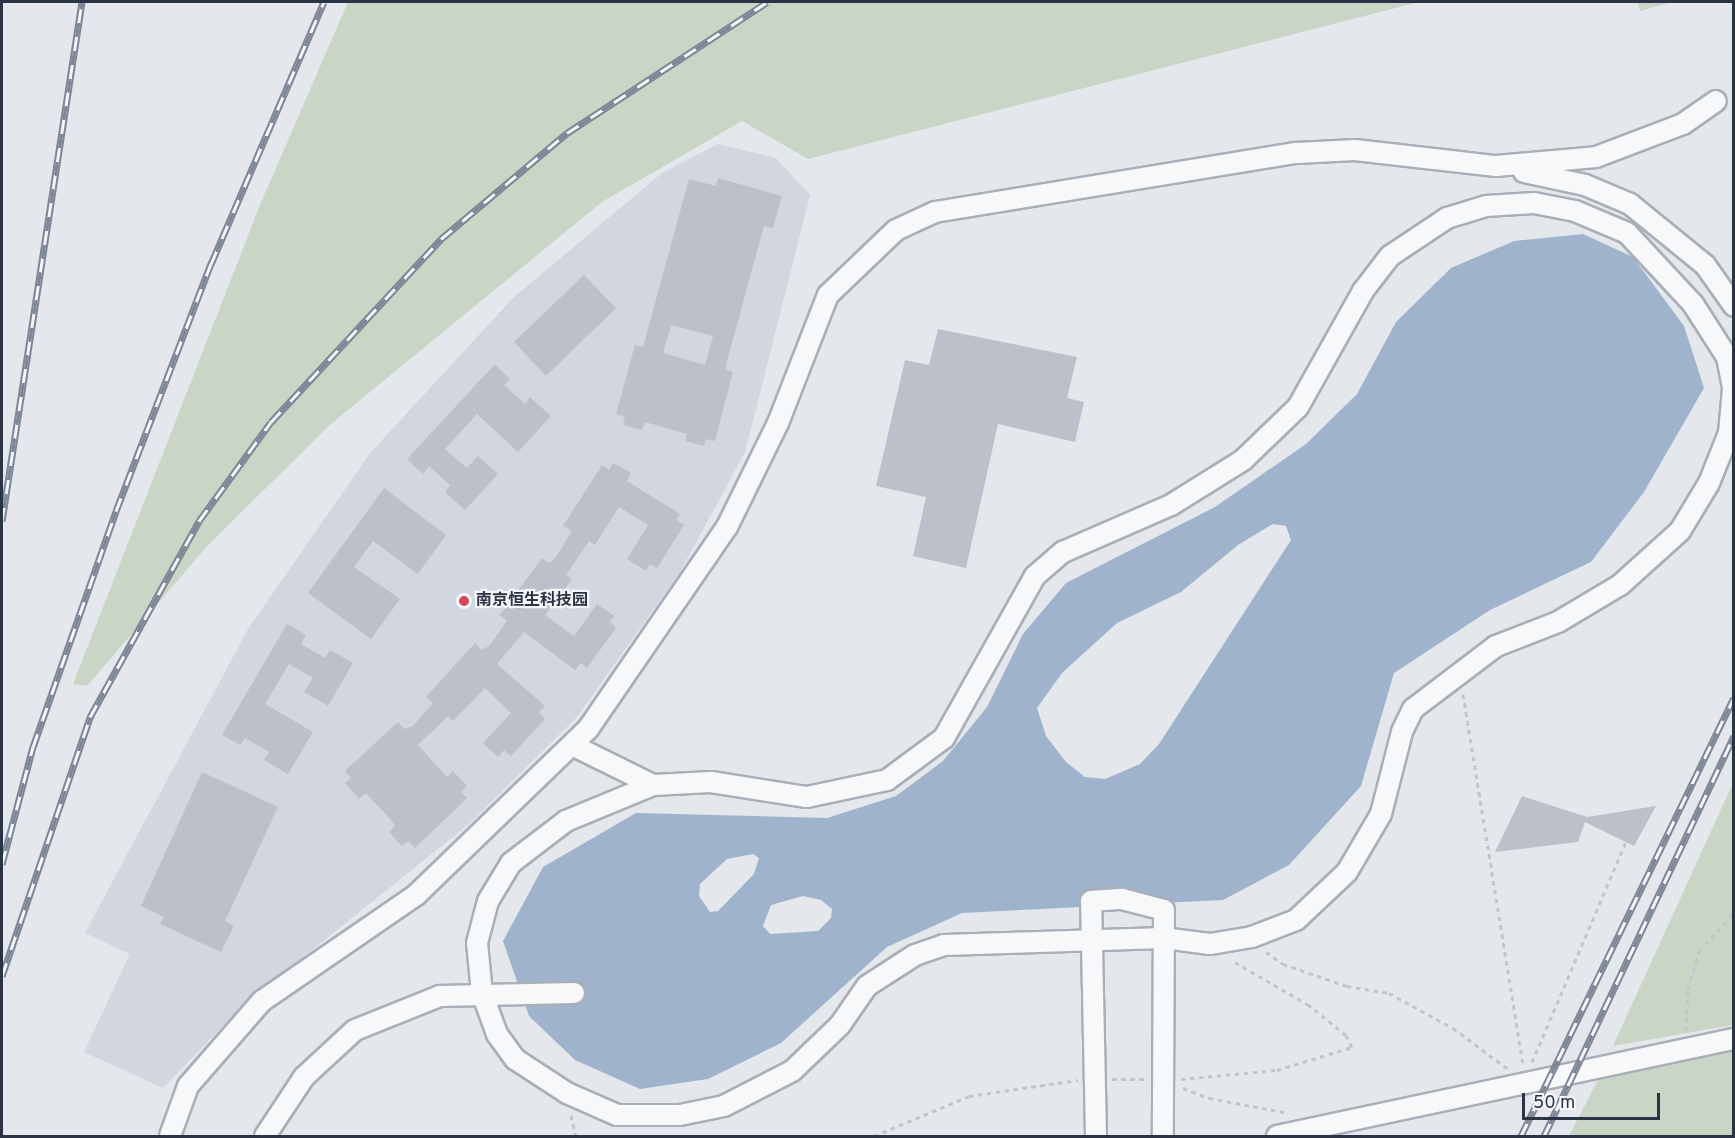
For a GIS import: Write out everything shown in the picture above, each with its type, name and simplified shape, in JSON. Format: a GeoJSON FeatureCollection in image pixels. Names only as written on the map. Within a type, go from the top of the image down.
{"type":"FeatureCollection","features":[{"type":"Feature","properties":{"kind":"lane"},"geometry":{"type":"LineString","coordinates":[[1496,166],[1596,157],[1683,124],[1716,101]]}},
{"type":"Feature","properties":{"kind":"lane"},"geometry":{"type":"LineString","coordinates":[[170,1137],[188,1086],[262,1002],[416,895],[572,745],[678,604],[727,527],[778,423],[828,296],[896,230],[935,212],[1296,153],[1355,150],[1496,166],[1585,185],[1630,204],[1705,265],[1734,306]]}},
{"type":"Feature","properties":{"kind":"lane"},"geometry":{"type":"LineString","coordinates":[[1534,203],[1575,211],[1627,233],[1693,304],[1727,357],[1733,389],[1729,433],[1709,483],[1680,531],[1654,560],[1558,622],[1496,646],[1460,669],[1413,709],[1401,732],[1381,814],[1347,872],[1296,920],[1252,937],[1210,944],[1164,938],[944,945],[915,955],[867,986],[840,1025],[792,1071],[723,1106],[680,1115],[617,1115],[567,1093],[515,1059],[497,1034],[482,993],[477,943],[488,901],[511,863],[566,821],[653,784],[711,782],[807,797],[886,780],[944,738],[1035,576],[1073,547],[1171,505],[1214,480],[1243,460],[1298,407],[1363,291],[1390,256],[1447,218],[1486,206],[1534,203]]}},
{"type":"Feature","properties":{"kind":"lane"},"geometry":{"type":"LineString","coordinates":[[572,745],[584,756],[653,784]]}},
{"type":"Feature","properties":{"kind":"lane"},"geometry":{"type":"LineString","coordinates":[[1096,1137],[1091,901],[1122,899],[1159,904],[1164,910],[1163,1137]]}},
{"type":"Feature","properties":{"kind":"lane"},"geometry":{"type":"LineString","coordinates":[[265,1137],[304,1077],[355,1030],[440,996],[482,993],[574,993]]}},
{"type":"Feature","properties":{"kind":"lane"},"geometry":{"type":"LineString","coordinates":[[1277,1137],[1524,1080],[1734,1038]]}},
{"type":"Feature","properties":{"kind":"path"},"geometry":{"type":"LineString","coordinates":[[1460,669],[1524,1080]]}},
{"type":"Feature","properties":{"kind":"path"},"geometry":{"type":"LineString","coordinates":[[1524,1080],[1626,842]]}},
{"type":"Feature","properties":{"kind":"path"},"geometry":{"type":"LineString","coordinates":[[1686,1048],[1688,989],[1699,951],[1734,913]]}},
{"type":"Feature","properties":{"kind":"path"},"geometry":{"type":"LineString","coordinates":[[1252,937],[1283,964],[1347,986],[1389,993],[1453,1028],[1524,1080]]}},
{"type":"Feature","properties":{"kind":"path"},"geometry":{"type":"LineString","coordinates":[[1163,1080],[1209,1098],[1296,1116]]}},
{"type":"Feature","properties":{"kind":"shaded area","name":"南京恒生科技园"},"geometry":{"type":"Polygon","coordinates":[[[718,144],[776,158],[810,195],[745,452],[680,572],[577,717],[469,824],[242,1006],[163,1088],[84,1052],[130,954],[85,933],[248,629],[371,452],[513,298],[662,173],[718,144]]]}},
{"type":"Feature","properties":{"kind":"green space"},"geometry":{"type":"Polygon","coordinates":[[[348,2],[1419,2],[808,159],[742,121],[602,202],[332,423],[209,544],[87,686],[73,684],[260,205],[348,2]]]}},
{"type":"Feature","properties":{"kind":"green space"},"geometry":{"type":"Polygon","coordinates":[[[1638,2],[1672,2],[1640,11],[1638,2]]]}},
{"type":"Feature","properties":{"kind":"green space"},"geometry":{"type":"Polygon","coordinates":[[[1733,783],[1733,1025],[1613,1046],[1733,783]]]}},
{"type":"Feature","properties":{"kind":"green space"},"geometry":{"type":"Polygon","coordinates":[[[1733,1051],[1733,1136],[1569,1136],[1601,1074],[1733,1051]]]}},
{"type":"Feature","properties":{"kind":"water"},"geometry":{"type":"Polygon","coordinates":[[[1583,234],[1633,257],[1684,326],[1704,388],[1644,492],[1591,562],[1490,610],[1394,673],[1361,786],[1289,865],[1223,900],[962,913],[887,947],[781,1043],[708,1079],[640,1089],[575,1060],[529,1016],[503,941],[543,867],[636,813],[827,818],[896,796],[943,761],[987,707],[1023,634],[1066,583],[1215,507],[1306,444],[1357,394],[1396,322],[1451,268],[1514,241],[1583,234]],[[1273,524],[1238,545],[1181,592],[1117,623],[1062,673],[1037,708],[1046,736],[1066,762],[1085,777],[1105,779],[1140,764],[1159,744],[1291,540],[1286,526],[1273,524]],[[753,854],[727,859],[700,884],[699,896],[710,912],[718,911],[754,874],[759,858],[753,854]],[[803,896],[771,905],[763,926],[770,934],[818,931],[831,918],[832,909],[821,900],[803,896]]]}},
{"type":"Feature","properties":{"kind":"building"},"geometry":{"type":"Polygon","coordinates":[[[718,178],[782,196],[773,228],[764,226],[727,361],[726,370],[733,372],[715,441],[706,439],[704,446],[685,441],[687,434],[645,422],[642,430],[623,425],[625,417],[616,414],[635,345],[643,347],[689,179],[716,186],[718,178]],[[671,325],[663,353],[705,365],[713,336],[671,325]]]}},
{"type":"Feature","properties":{"kind":"building"},"geometry":{"type":"Polygon","coordinates":[[[584,275],[616,308],[546,376],[514,342],[584,275]]]}},
{"type":"Feature","properties":{"kind":"building"},"geometry":{"type":"Polygon","coordinates":[[[938,329],[1077,357],[1067,398],[1084,402],[1075,442],[998,424],[966,568],[913,556],[926,497],[876,486],[905,360],[929,365],[938,329]]]}},
{"type":"Feature","properties":{"kind":"building"},"geometry":{"type":"Polygon","coordinates":[[[495,364],[510,379],[504,385],[525,404],[530,397],[551,416],[518,452],[477,414],[445,449],[467,468],[478,456],[498,474],[465,510],[445,492],[450,485],[429,466],[423,474],[407,459],[495,364]]]}},
{"type":"Feature","properties":{"kind":"building"},"geometry":{"type":"Polygon","coordinates":[[[613,463],[631,473],[627,481],[680,514],[676,520],[684,525],[657,568],[650,564],[646,571],[627,559],[648,525],[619,507],[595,545],[589,541],[566,575],[572,579],[545,615],[574,636],[597,604],[614,616],[610,622],[616,628],[587,668],[581,663],[575,670],[524,632],[497,664],[545,706],[539,713],[545,719],[511,756],[504,750],[498,757],[483,743],[511,713],[485,688],[453,721],[448,716],[418,745],[447,777],[453,771],[467,786],[461,792],[467,798],[415,848],[408,841],[402,846],[389,832],[395,826],[391,820],[366,793],[359,799],[345,783],[351,778],[345,771],[398,722],[404,729],[413,726],[433,703],[426,697],[475,643],[482,650],[489,646],[507,621],[500,615],[542,558],[549,563],[556,557],[572,531],[563,526],[602,465],[609,470],[613,463]]]}},
{"type":"Feature","properties":{"kind":"building"},"geometry":{"type":"Polygon","coordinates":[[[384,488],[446,535],[418,574],[373,541],[354,567],[400,599],[371,639],[308,593],[384,488]]]}},
{"type":"Feature","properties":{"kind":"building"},"geometry":{"type":"Polygon","coordinates":[[[287,624],[306,635],[301,644],[325,658],[330,650],[353,663],[328,706],[304,692],[313,678],[289,664],[265,704],[313,732],[288,774],[264,760],[269,752],[245,738],[240,745],[222,735],[287,624]]]}},
{"type":"Feature","properties":{"kind":"building"},"geometry":{"type":"Polygon","coordinates":[[[202,772],[278,807],[225,921],[234,926],[221,952],[160,924],[164,917],[141,906],[202,772]]]}},
{"type":"Feature","properties":{"kind":"building"},"geometry":{"type":"Polygon","coordinates":[[[1522,796],[1587,817],[1656,806],[1634,846],[1585,822],[1578,842],[1495,852],[1522,796]]]}},
{"type":"Feature","properties":{"kind":"railway"},"geometry":{"type":"LineString","coordinates":[[2,521],[82,2]]}},
{"type":"Feature","properties":{"kind":"railway"},"geometry":{"type":"LineString","coordinates":[[2,864],[33,747],[116,511],[211,264],[324,2]]}},
{"type":"Feature","properties":{"kind":"railway"},"geometry":{"type":"LineString","coordinates":[[2,976],[90,717],[199,521],[271,422],[441,239],[567,133],[767,2]]}},
{"type":"Feature","properties":{"kind":"railway"},"geometry":{"type":"LineString","coordinates":[[1521,1136],[1734,698]]}},
{"type":"Feature","properties":{"kind":"railway"},"geometry":{"type":"LineString","coordinates":[[1544,1136],[1734,736]]}},
{"type":"Feature","properties":{"kind":"place","name":"南京恒生科技园"},"geometry":{"type":"Point","coordinates":[464,601]}}]}
